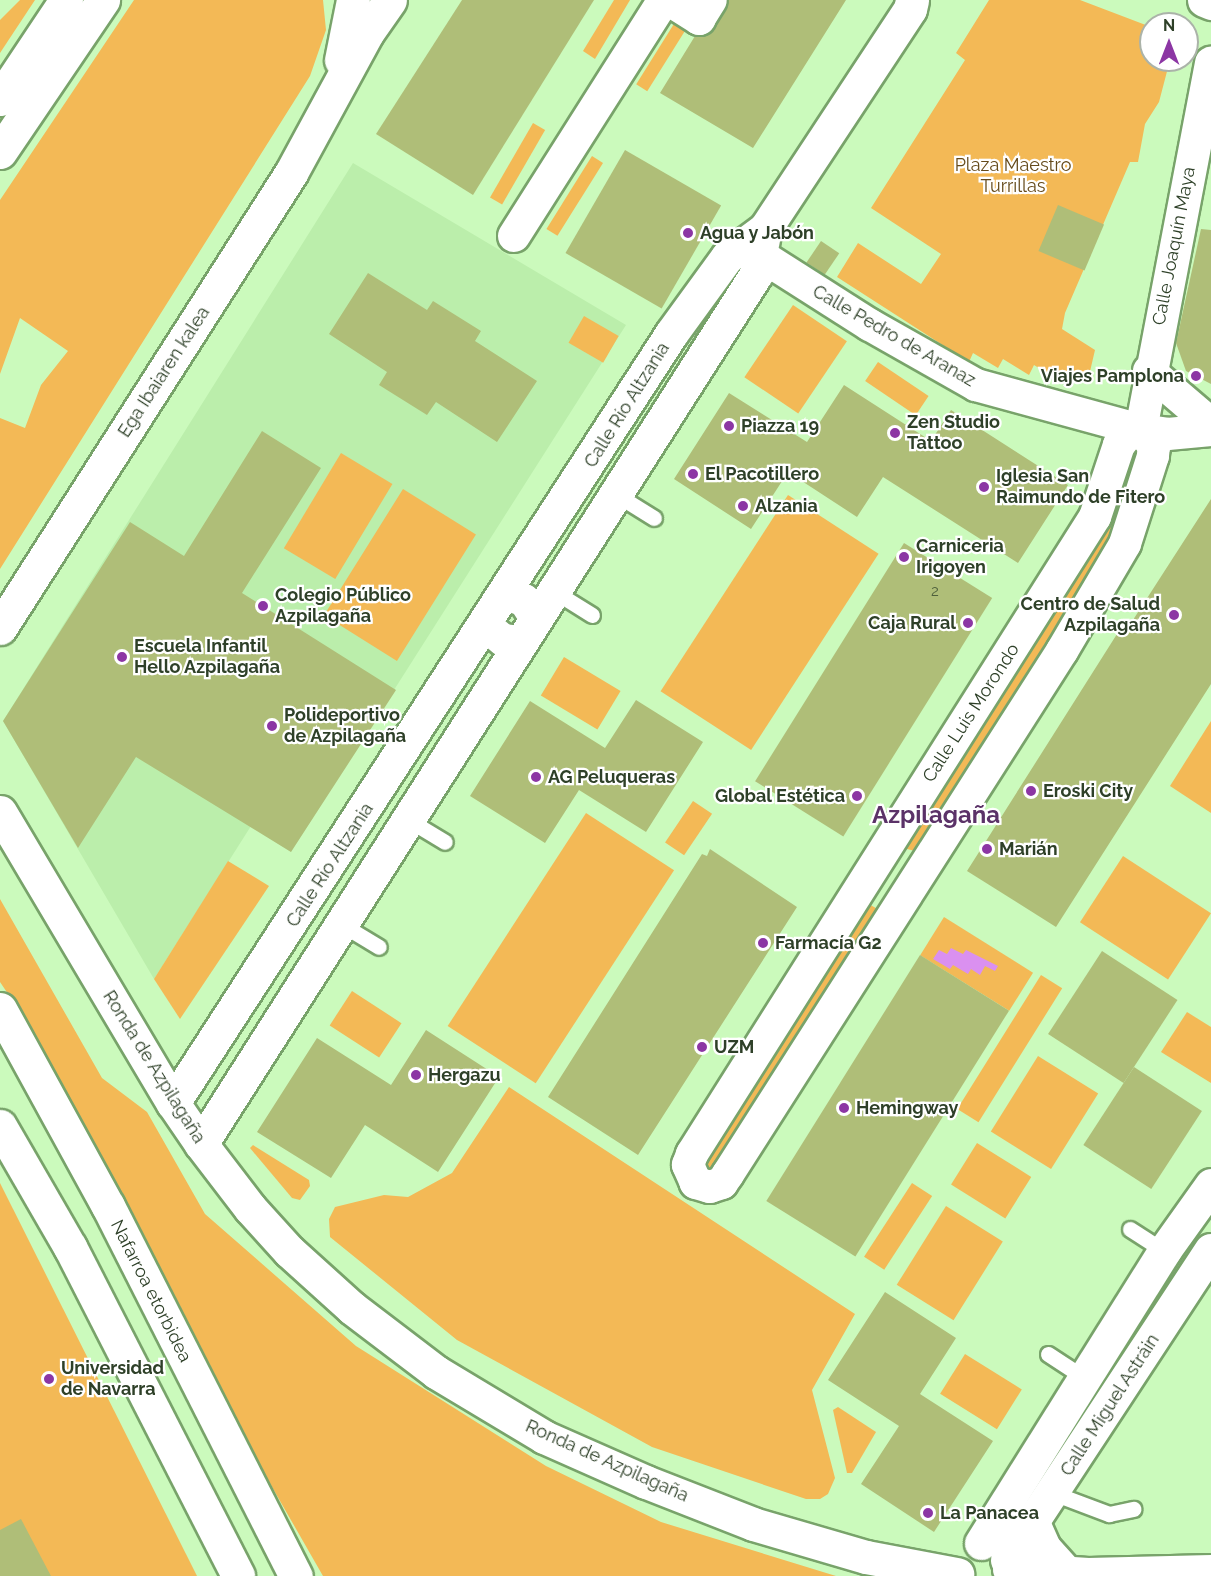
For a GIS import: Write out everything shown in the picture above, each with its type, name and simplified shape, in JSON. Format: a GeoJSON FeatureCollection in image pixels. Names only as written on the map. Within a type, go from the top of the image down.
{"type":"FeatureCollection","features":[{"type":"Feature","properties":{"kind":"street"},"geometry":{"type":"LineString","coordinates":[[0,99],[66,0]]}},
{"type":"Feature","properties":{"kind":"street"},"geometry":{"type":"LineString","coordinates":[[0,152],[103,0]]}},
{"type":"Feature","properties":{"kind":"street","name":"Ega Ibaiaren kalea"},"geometry":{"type":"LineString","coordinates":[[326,115],[353,0]]}},
{"type":"Feature","properties":{"kind":"street","name":"Ega Ibaiaren kalea"},"geometry":{"type":"LineString","coordinates":[[0,628],[326,115],[367,33],[390,0]]}},
{"type":"Feature","properties":{"kind":"street"},"geometry":{"type":"LineString","coordinates":[[514,236],[667,0],[699,19],[711,0]]}},
{"type":"Feature","properties":{"kind":"street","name":"Calle Río Altzania"},"geometry":{"type":"LineString","coordinates":[[201,1144],[614,493],[756,274],[763,242],[910,9],[912,0]]}},
{"type":"Feature","properties":{"kind":"street"},"geometry":{"type":"LineString","coordinates":[[1204,0],[1211,3]]}},
{"type":"Feature","properties":{"kind":"street","name":"Calle Joaquín Maya"},"geometry":{"type":"LineString","coordinates":[[1141,429],[1149,371],[1211,63]]}},
{"type":"Feature","properties":{"kind":"street","name":"Calle Río Altzania"},"geometry":{"type":"LineString","coordinates":[[173,1103],[485,625],[671,334],[727,257],[763,242]]}},
{"type":"Feature","properties":{"kind":"street","name":"Calle Pedro de Aranaz"},"geometry":{"type":"LineString","coordinates":[[763,242],[870,325],[976,385],[1141,429],[1168,434],[1211,430]]}},
{"type":"Feature","properties":{"kind":"street"},"geometry":{"type":"LineString","coordinates":[[1149,371],[1211,424]]}},
{"type":"Feature","properties":{"kind":"street","name":"Calle Luis Morondo"},"geometry":{"type":"LineString","coordinates":[[1141,429],[1154,446],[1153,456],[1125,544],[1062,651],[722,1183],[710,1187],[696,1183],[688,1165],[692,1154],[1095,517],[1119,445],[1127,435],[1141,429]]}},
{"type":"Feature","properties":{"kind":"street"},"geometry":{"type":"LineString","coordinates":[[485,625],[503,640],[536,617],[524,600],[504,594]]}},
{"type":"Feature","properties":{"kind":"street","name":"Ronda de Azpilagaña"},"geometry":{"type":"LineString","coordinates":[[0,812],[173,1103],[201,1144],[257,1217],[352,1308],[436,1372],[544,1437],[646,1482],[753,1524],[866,1557],[958,1575]]}},
{"type":"Feature","properties":{"kind":"street"},"geometry":{"type":"LineString","coordinates":[[884,849],[921,870]]}},
{"type":"Feature","properties":{"kind":"street"},"geometry":{"type":"LineString","coordinates":[[863,884],[899,906]]}},
{"type":"Feature","properties":{"kind":"street","name":"Nafarroa etorbidea"},"geometry":{"type":"LineString","coordinates":[[0,1009],[108,1206],[296,1576]]}},
{"type":"Feature","properties":{"kind":"street"},"geometry":{"type":"LineString","coordinates":[[0,1126],[70,1247],[238,1576]]}},
{"type":"Feature","properties":{"kind":"street","name":"Calle Miguel Astráin"},"geometry":{"type":"LineString","coordinates":[[1001,1562],[1083,1377],[1164,1251],[1211,1185]]}},
{"type":"Feature","properties":{"kind":"street","name":"Calle Miguel Astráin"},"geometry":{"type":"LineString","coordinates":[[1001,1562],[1034,1523],[1211,1250]]}},
{"type":"Feature","properties":{"kind":"street"},"geometry":{"type":"LineString","coordinates":[[1034,1523],[1045,1548],[1066,1571]]}},
{"type":"Feature","properties":{"kind":"street"},"geometry":{"type":"LineString","coordinates":[[958,1575],[962,1553],[1001,1562],[1066,1571],[1211,1571]]}},
{"type":"Feature","properties":{"kind":"lane","name":"Calle Río Altzania"},"geometry":{"type":"LineString","coordinates":[[614,493],[654,519]]}},
{"type":"Feature","properties":{"kind":"lane"},"geometry":{"type":"LineString","coordinates":[[536,617],[592,615]]}},
{"type":"Feature","properties":{"kind":"lane"},"geometry":{"type":"LineString","coordinates":[[407,819],[445,842]]}},
{"type":"Feature","properties":{"kind":"lane"},"geometry":{"type":"LineString","coordinates":[[341,924],[379,947]]}},
{"type":"Feature","properties":{"kind":"lane"},"geometry":{"type":"LineString","coordinates":[[1130,1229],[1164,1251]]}},
{"type":"Feature","properties":{"kind":"lane","name":"Calle Miguel Astráin"},"geometry":{"type":"LineString","coordinates":[[1048,1354],[1083,1377]]}},
{"type":"Feature","properties":{"kind":"lane"},"geometry":{"type":"LineString","coordinates":[[1053,1493],[1109,1514],[1133,1509]]}},
{"type":"Feature","properties":{"kind":"shaded area","name":"Colegio Público Azpilagaña"},"geometry":{"type":"Polygon","coordinates":[[[353,163],[626,325],[291,852],[251,826],[154,979],[3,721],[353,163]]]}},
{"type":"Feature","properties":{"kind":"shaded area"},"geometry":{"type":"Polygon","coordinates":[[[951,948],[963,954],[966,950],[998,966],[995,971],[985,966],[980,975],[971,969],[968,974],[953,965],[950,969],[933,959],[939,950],[947,954],[951,948]]]}},
{"type":"Feature","properties":{"kind":"green space"},"geometry":{"type":"Polygon","coordinates":[[[20,0],[35,0],[0,53],[0,20],[20,0]]]}},
{"type":"Feature","properties":{"kind":"green space"},"geometry":{"type":"Polygon","coordinates":[[[134,0],[323,0],[326,30],[310,76],[0,569],[0,418],[25,428],[41,385],[68,351],[20,318],[0,374],[0,200],[134,0]]]}},
{"type":"Feature","properties":{"kind":"green space"},"geometry":{"type":"Polygon","coordinates":[[[614,0],[630,0],[595,59],[583,51],[614,0]]]}},
{"type":"Feature","properties":{"kind":"green space","name":"Plaza Maestro Turrillas"},"geometry":{"type":"Polygon","coordinates":[[[989,0],[1080,0],[1139,22],[1139,72],[1167,72],[1159,102],[1145,124],[1138,162],[1130,162],[1065,313],[1062,329],[1095,350],[1088,380],[1062,374],[1058,380],[1034,365],[1029,375],[1003,359],[998,368],[973,353],[969,362],[837,277],[858,243],[921,284],[941,254],[871,208],[965,60],[956,53],[989,0]]]}},
{"type":"Feature","properties":{"kind":"green space"},"geometry":{"type":"Polygon","coordinates":[[[677,19],[688,26],[647,91],[636,84],[677,19]]]}},
{"type":"Feature","properties":{"kind":"green space"},"geometry":{"type":"Polygon","coordinates":[[[533,123],[545,130],[502,204],[490,197],[533,123]]]}},
{"type":"Feature","properties":{"kind":"green space"},"geometry":{"type":"Polygon","coordinates":[[[592,156],[603,163],[557,236],[546,229],[592,156]]]}},
{"type":"Feature","properties":{"kind":"green space"},"geometry":{"type":"Polygon","coordinates":[[[793,305],[847,341],[798,413],[744,377],[793,305]]]}},
{"type":"Feature","properties":{"kind":"green space"},"geometry":{"type":"Polygon","coordinates":[[[584,316],[619,336],[603,363],[568,343],[584,316]]]}},
{"type":"Feature","properties":{"kind":"green space"},"geometry":{"type":"Polygon","coordinates":[[[878,362],[929,396],[916,415],[865,381],[878,362]]]}},
{"type":"Feature","properties":{"kind":"green space"},"geometry":{"type":"Polygon","coordinates":[[[341,453],[392,484],[335,579],[284,548],[341,453]]]}},
{"type":"Feature","properties":{"kind":"green space"},"geometry":{"type":"Polygon","coordinates":[[[1129,476],[1131,480],[1110,541],[1088,584],[919,852],[903,848],[1129,476]]]}},
{"type":"Feature","properties":{"kind":"green space"},"geometry":{"type":"Polygon","coordinates":[[[403,489],[476,535],[397,661],[324,615],[403,489]]]}},
{"type":"Feature","properties":{"kind":"green space"},"geometry":{"type":"Polygon","coordinates":[[[788,495],[879,554],[751,750],[661,691],[788,495]]]}},
{"type":"Feature","properties":{"kind":"green space"},"geometry":{"type":"Polygon","coordinates":[[[564,657],[621,691],[597,730],[541,696],[564,657]]]}},
{"type":"Feature","properties":{"kind":"green space"},"geometry":{"type":"Polygon","coordinates":[[[1211,721],[1211,813],[1170,786],[1211,721]]]}},
{"type":"Feature","properties":{"kind":"green space"},"geometry":{"type":"Polygon","coordinates":[[[693,801],[712,814],[684,855],[665,842],[693,801]]]}},
{"type":"Feature","properties":{"kind":"green space"},"geometry":{"type":"Polygon","coordinates":[[[586,813],[674,870],[536,1083],[448,1026],[586,813]]]}},
{"type":"Feature","properties":{"kind":"green space"},"geometry":{"type":"Polygon","coordinates":[[[1123,856],[1211,913],[1168,979],[1080,922],[1123,856]]]}},
{"type":"Feature","properties":{"kind":"green space"},"geometry":{"type":"Polygon","coordinates":[[[228,861],[269,886],[180,1019],[154,979],[228,861]]]}},
{"type":"Feature","properties":{"kind":"green space"},"geometry":{"type":"Polygon","coordinates":[[[0,899],[102,1078],[147,1112],[205,1214],[356,1346],[546,1466],[661,1522],[836,1576],[323,1576],[209,1377],[37,1037],[0,982],[0,899]]]}},
{"type":"Feature","properties":{"kind":"green space"},"geometry":{"type":"Polygon","coordinates":[[[865,902],[883,912],[710,1176],[705,1164],[865,902]]]}},
{"type":"Feature","properties":{"kind":"green space"},"geometry":{"type":"Polygon","coordinates":[[[944,917],[1033,973],[1009,1011],[920,955],[944,917]]]}},
{"type":"Feature","properties":{"kind":"green space"},"geometry":{"type":"Polygon","coordinates":[[[1041,975],[1062,988],[978,1122],[957,1109],[1041,975]]]}},
{"type":"Feature","properties":{"kind":"green space"},"geometry":{"type":"Polygon","coordinates":[[[352,991],[401,1023],[379,1058],[330,1025],[352,991]]]}},
{"type":"Feature","properties":{"kind":"green space"},"geometry":{"type":"Polygon","coordinates":[[[1187,1012],[1211,1027],[1211,1083],[1161,1052],[1187,1012]]]}},
{"type":"Feature","properties":{"kind":"green space"},"geometry":{"type":"Polygon","coordinates":[[[1038,1056],[1098,1094],[1051,1169],[991,1131],[1038,1056]]]}},
{"type":"Feature","properties":{"kind":"green space"},"geometry":{"type":"Polygon","coordinates":[[[509,1087],[855,1314],[812,1390],[835,1478],[828,1494],[820,1499],[806,1499],[652,1447],[457,1340],[330,1237],[329,1219],[335,1207],[384,1195],[408,1197],[452,1173],[509,1087]]]}},
{"type":"Feature","properties":{"kind":"green space"},"geometry":{"type":"Polygon","coordinates":[[[977,1143],[1031,1177],[1005,1218],[951,1185],[977,1143]]]}},
{"type":"Feature","properties":{"kind":"green space"},"geometry":{"type":"Polygon","coordinates":[[[253,1145],[309,1180],[310,1186],[300,1200],[292,1198],[250,1148],[253,1145]]]}},
{"type":"Feature","properties":{"kind":"green space","name":"Universidad de Navarra"},"geometry":{"type":"Polygon","coordinates":[[[0,1183],[197,1576],[0,1576],[0,1183]]]}},
{"type":"Feature","properties":{"kind":"green space"},"geometry":{"type":"Polygon","coordinates":[[[912,1183],[932,1196],[884,1270],[864,1257],[912,1183]]]}},
{"type":"Feature","properties":{"kind":"green space"},"geometry":{"type":"Polygon","coordinates":[[[946,1206],[1003,1242],[954,1320],[897,1285],[946,1206]]]}},
{"type":"Feature","properties":{"kind":"green space"},"geometry":{"type":"Polygon","coordinates":[[[965,1354],[1022,1390],[997,1429],[940,1394],[965,1354]]]}},
{"type":"Feature","properties":{"kind":"green space"},"geometry":{"type":"Polygon","coordinates":[[[838,1407],[876,1432],[852,1473],[847,1473],[833,1410],[838,1407]]]}},
{"type":"Feature","properties":{"kind":"building"},"geometry":{"type":"Polygon","coordinates":[[[462,0],[594,0],[473,195],[376,134],[462,0]]]}},
{"type":"Feature","properties":{"kind":"building"},"geometry":{"type":"Polygon","coordinates":[[[729,0],[846,0],[753,148],[660,93],[695,36],[707,35],[714,29],[729,0]]]}},
{"type":"Feature","properties":{"kind":"building"},"geometry":{"type":"Polygon","coordinates":[[[625,150],[721,206],[662,309],[566,253],[625,150]]]}},
{"type":"Feature","properties":{"kind":"building"},"geometry":{"type":"Polygon","coordinates":[[[1058,205],[1104,225],[1084,271],[1038,251],[1058,205]]]}},
{"type":"Feature","properties":{"kind":"building"},"geometry":{"type":"Polygon","coordinates":[[[1201,229],[1211,230],[1211,384],[1186,371],[1176,343],[1201,229]]]}},
{"type":"Feature","properties":{"kind":"building"},"geometry":{"type":"Polygon","coordinates":[[[821,241],[839,253],[825,275],[806,263],[821,241]]]}},
{"type":"Feature","properties":{"kind":"building"},"geometry":{"type":"Polygon","coordinates":[[[368,273],[427,310],[433,301],[481,331],[475,341],[537,381],[497,442],[436,402],[427,415],[379,385],[387,372],[329,334],[368,273]]]}},
{"type":"Feature","properties":{"kind":"building"},"geometry":{"type":"Polygon","coordinates":[[[844,385],[931,441],[951,410],[1068,485],[1018,563],[883,477],[857,517],[788,472],[751,529],[674,479],[729,393],[807,442],[844,385]]]}},
{"type":"Feature","properties":{"kind":"building"},"geometry":{"type":"Polygon","coordinates":[[[262,431],[321,468],[242,593],[396,690],[291,852],[136,757],[78,848],[3,721],[130,522],[184,556],[262,431]]]}},
{"type":"Feature","properties":{"kind":"building"},"geometry":{"type":"Polygon","coordinates":[[[1211,499],[1211,684],[1056,927],[967,871],[1117,634],[1122,637],[1211,499]]]}},
{"type":"Feature","properties":{"kind":"building"},"geometry":{"type":"Polygon","coordinates":[[[904,543],[992,598],[843,836],[755,781],[904,543]]]}},
{"type":"Feature","properties":{"kind":"building"},"geometry":{"type":"Polygon","coordinates":[[[636,700],[703,742],[646,832],[579,790],[545,843],[470,796],[530,701],[605,748],[636,700]]]}},
{"type":"Feature","properties":{"kind":"building"},"geometry":{"type":"Polygon","coordinates":[[[710,849],[797,907],[638,1155],[548,1097],[702,854],[707,856],[710,849]]]}},
{"type":"Feature","properties":{"kind":"building"},"geometry":{"type":"Polygon","coordinates":[[[1102,951],[1177,1000],[1124,1083],[1048,1034],[1102,951]]]}},
{"type":"Feature","properties":{"kind":"building"},"geometry":{"type":"Polygon","coordinates":[[[920,955],[1009,1011],[855,1257],[766,1201],[920,955]]]}},
{"type":"Feature","properties":{"kind":"building"},"geometry":{"type":"Polygon","coordinates":[[[426,1030],[499,1077],[438,1172],[365,1125],[331,1178],[257,1132],[317,1038],[391,1085],[426,1030]]]}},
{"type":"Feature","properties":{"kind":"building"},"geometry":{"type":"Polygon","coordinates":[[[1134,1067],[1202,1111],[1151,1189],[1083,1145],[1134,1067]]]}},
{"type":"Feature","properties":{"kind":"building"},"geometry":{"type":"Polygon","coordinates":[[[885,1292],[956,1338],[920,1394],[993,1441],[934,1532],[861,1484],[899,1426],[828,1380],[885,1292]]]}},
{"type":"Feature","properties":{"kind":"building"},"geometry":{"type":"Polygon","coordinates":[[[21,1519],[51,1576],[0,1576],[0,1530],[21,1519]]]}},
{"type":"Feature","properties":{"kind":"place","name":"Agua y Jabón"},"geometry":{"type":"Point","coordinates":[688,233]}},
{"type":"Feature","properties":{"kind":"place","name":"Viajes Pamplona"},"geometry":{"type":"Point","coordinates":[1196,376]}},
{"type":"Feature","properties":{"kind":"place","name":"Piazza 19"},"geometry":{"type":"Point","coordinates":[729,426]}},
{"type":"Feature","properties":{"kind":"place","name":"Zen Studio Tattoo"},"geometry":{"type":"Point","coordinates":[895,433]}},
{"type":"Feature","properties":{"kind":"place","name":"El Pacotillero"},"geometry":{"type":"Point","coordinates":[693,474]}},
{"type":"Feature","properties":{"kind":"place","name":"Iglesia San Raimundo de Fitero"},"geometry":{"type":"Point","coordinates":[984,487]}},
{"type":"Feature","properties":{"kind":"place","name":"Alzania"},"geometry":{"type":"Point","coordinates":[743,506]}},
{"type":"Feature","properties":{"kind":"place","name":"Carniceria Irigoyen"},"geometry":{"type":"Point","coordinates":[904,557]}},
{"type":"Feature","properties":{"kind":"place","name":"Colegio Público Azpilagaña"},"geometry":{"type":"Point","coordinates":[263,606]}},
{"type":"Feature","properties":{"kind":"place","name":"Centro de Salud Azpilagaña"},"geometry":{"type":"Point","coordinates":[1174,615]}},
{"type":"Feature","properties":{"kind":"place","name":"Caja Rural"},"geometry":{"type":"Point","coordinates":[968,623]}},
{"type":"Feature","properties":{"kind":"place","name":"Escuela Infantil Hello Azpilagaña"},"geometry":{"type":"Point","coordinates":[122,657]}},
{"type":"Feature","properties":{"kind":"place","name":"Polideportivo de Azpilagaña"},"geometry":{"type":"Point","coordinates":[272,726]}},
{"type":"Feature","properties":{"kind":"place","name":"AG Peluqueras"},"geometry":{"type":"Point","coordinates":[536,777]}},
{"type":"Feature","properties":{"kind":"place","name":"Eroski City"},"geometry":{"type":"Point","coordinates":[1031,791]}},
{"type":"Feature","properties":{"kind":"place","name":"Global Estética"},"geometry":{"type":"Point","coordinates":[857,796]}},
{"type":"Feature","properties":{"kind":"place","name":"Marián"},"geometry":{"type":"Point","coordinates":[987,849]}},
{"type":"Feature","properties":{"kind":"place","name":"Farmacía G2"},"geometry":{"type":"Point","coordinates":[763,943]}},
{"type":"Feature","properties":{"kind":"place","name":"UZM"},"geometry":{"type":"Point","coordinates":[702,1047]}},
{"type":"Feature","properties":{"kind":"place","name":"Hergazu"},"geometry":{"type":"Point","coordinates":[416,1075]}},
{"type":"Feature","properties":{"kind":"place","name":"Hemingway"},"geometry":{"type":"Point","coordinates":[844,1108]}},
{"type":"Feature","properties":{"kind":"place","name":"Universidad de Navarra"},"geometry":{"type":"Point","coordinates":[49,1379]}},
{"type":"Feature","properties":{"kind":"place","name":"La Panacea"},"geometry":{"type":"Point","coordinates":[928,1513]}},
{"type":"Feature","properties":{"kind":"district","name":"Azpilagaña"},"geometry":{"type":"Point","coordinates":[936,815]}}]}
